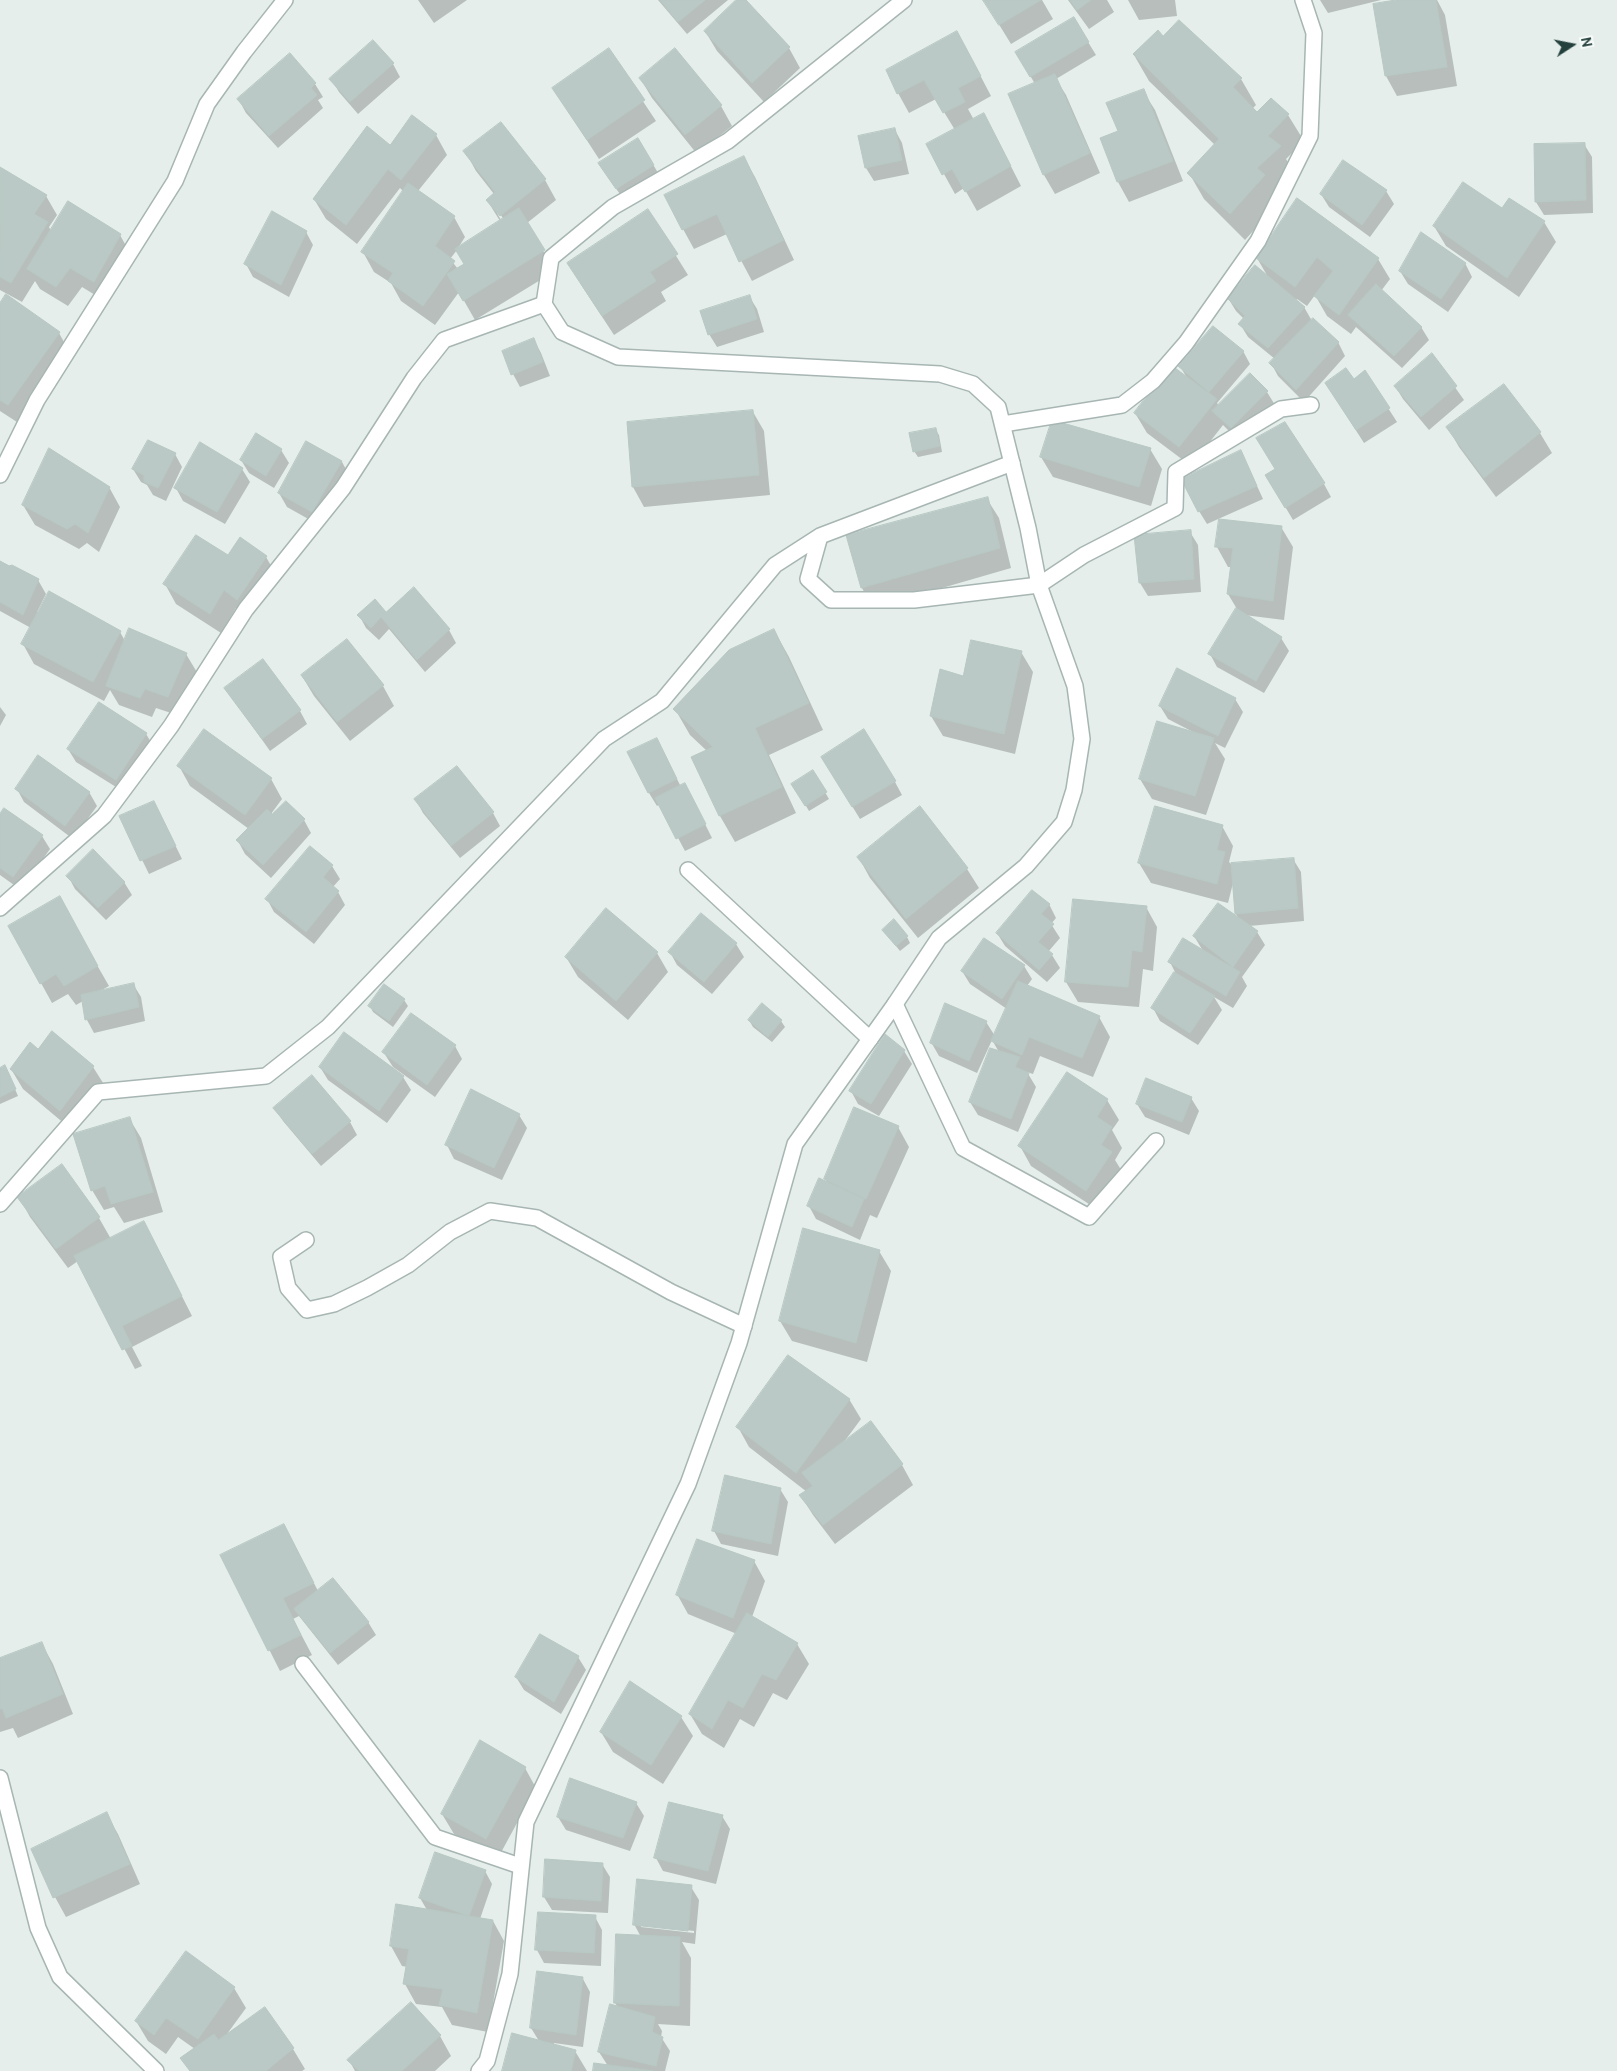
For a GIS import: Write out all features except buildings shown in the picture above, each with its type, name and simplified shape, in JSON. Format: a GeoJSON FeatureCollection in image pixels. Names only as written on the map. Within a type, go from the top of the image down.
{"type":"FeatureCollection","features":[{"type":"Feature","properties":{"kind":"street"},"geometry":{"type":"LineString","coordinates":[[0,475],[38,400],[175,181],[207,104],[244,52],[285,0]]}},
{"type":"Feature","properties":{"kind":"street"},"geometry":{"type":"LineString","coordinates":[[479,2071],[487,2061],[510,1974],[526,1822],[688,1484],[744,1326],[795,1144],[895,1004],[939,938],[1026,866],[1064,822],[1074,790],[1082,739],[1075,686],[1039,585],[1028,528],[998,408],[974,384],[940,374],[618,357],[562,332],[544,304],[551,258],[613,208],[728,141],[904,0]]}},
{"type":"Feature","properties":{"kind":"street"},"geometry":{"type":"LineString","coordinates":[[1003,424],[1122,405],[1153,381],[1203,320],[1258,241],[1310,136],[1314,33],[1303,0]]}},
{"type":"Feature","properties":{"kind":"street"},"geometry":{"type":"LineString","coordinates":[[0,908],[104,816],[171,726],[246,609],[343,488],[414,378],[444,340],[544,304]]}},
{"type":"Feature","properties":{"kind":"street"},"geometry":{"type":"LineString","coordinates":[[820,536],[808,578],[830,600],[914,600],[1039,585],[1084,555],[1175,508],[1176,472],[1281,409],[1311,405]]}},
{"type":"Feature","properties":{"kind":"street"},"geometry":{"type":"LineString","coordinates":[[0,1204],[98,1092],[266,1076],[328,1027],[604,739],[662,701],[775,565],[820,536],[1012,463]]}},
{"type":"Feature","properties":{"kind":"street"},"geometry":{"type":"LineString","coordinates":[[688,870],[870,1039]]}},
{"type":"Feature","properties":{"kind":"street"},"geometry":{"type":"LineString","coordinates":[[895,1004],[963,1148],[1089,1217],[1156,1141]]}},
{"type":"Feature","properties":{"kind":"street"},"geometry":{"type":"LineString","coordinates":[[306,1240],[281,1257],[288,1288],[307,1310],[334,1304],[367,1288],[408,1265],[450,1232],[490,1211],[537,1218],[671,1292],[744,1326]]}},
{"type":"Feature","properties":{"kind":"street"},"geometry":{"type":"LineString","coordinates":[[303,1664],[435,1837],[520,1866]]}},
{"type":"Feature","properties":{"kind":"street"},"geometry":{"type":"LineString","coordinates":[[0,1778],[38,1928],[60,1977],[156,2071]]}}]}
